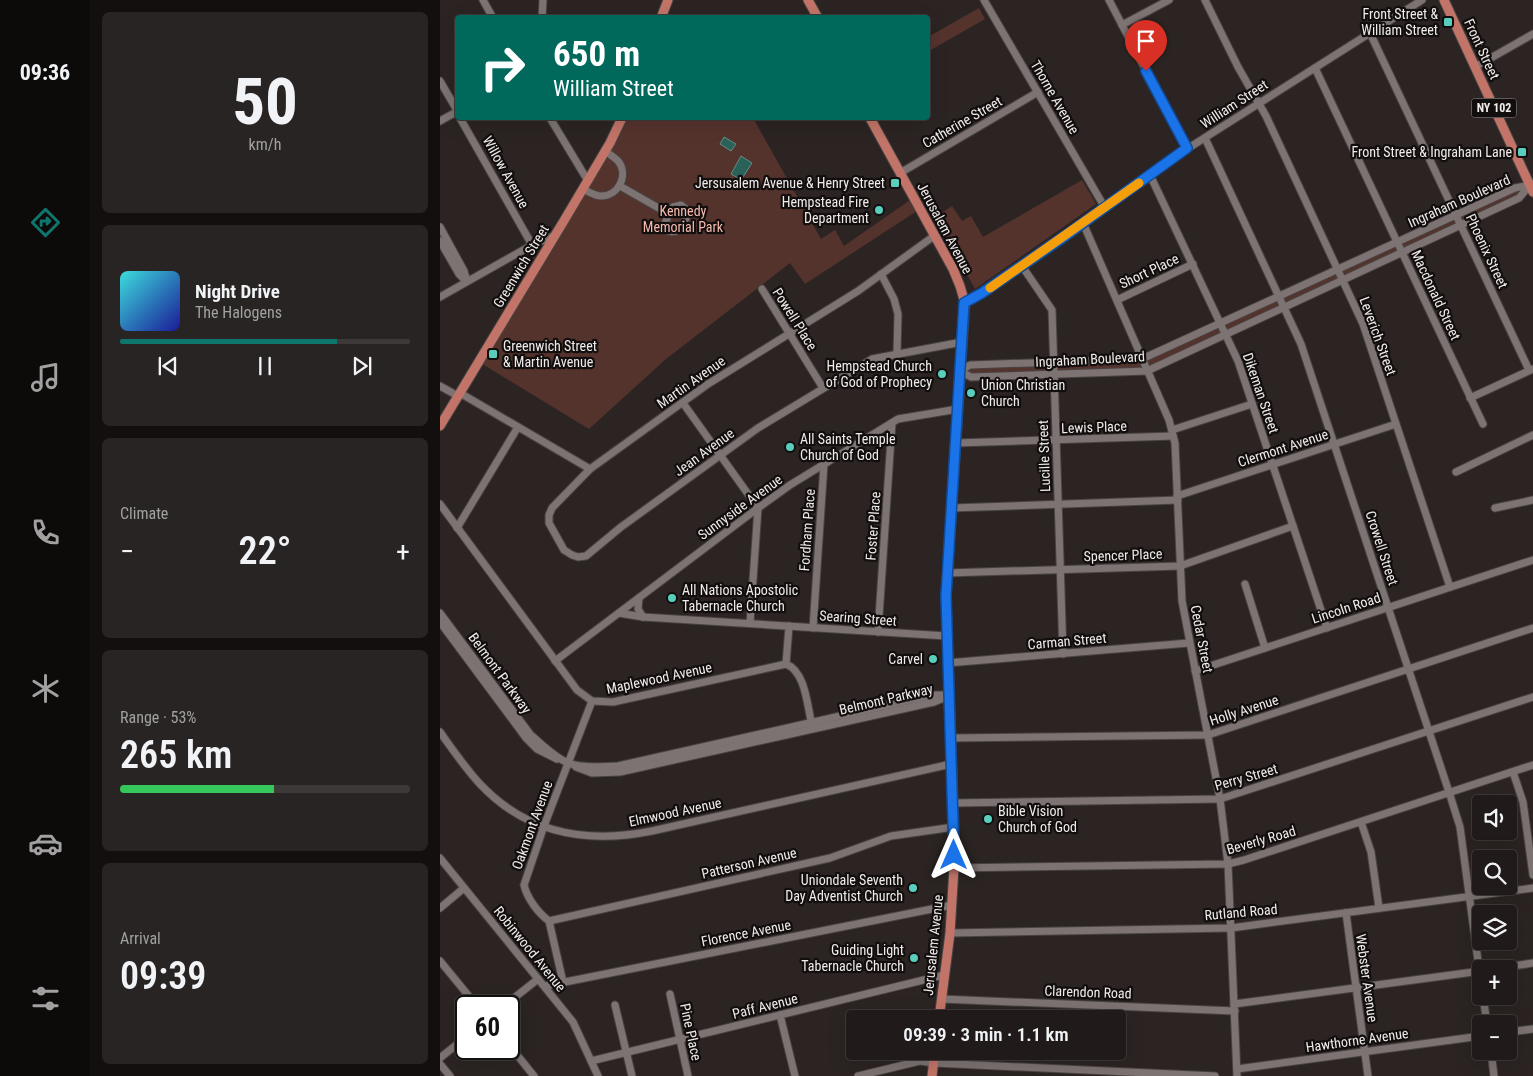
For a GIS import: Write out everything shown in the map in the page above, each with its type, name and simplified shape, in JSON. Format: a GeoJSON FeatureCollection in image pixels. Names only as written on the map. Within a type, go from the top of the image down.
{"type":"FeatureCollection","features":[{"type":"Feature","properties":{"kind":"main road"},"geometry":{"type":"LineString","coordinates":[[662,15],[668,0]]}},
{"type":"Feature","properties":{"kind":"main road"},"geometry":{"type":"LineString","coordinates":[[808,0],[816,15]]}},
{"type":"Feature","properties":{"kind":"main road","name":"Front Street"},"geometry":{"type":"LineString","coordinates":[[1444,0],[1532,187]]}},
{"type":"Feature","properties":{"kind":"main road","name":"Greenwich Street"},"geometry":{"type":"LineString","coordinates":[[440,426],[585,185],[621,120]]}},
{"type":"Feature","properties":{"kind":"main road","name":"Jerusalem Avenue"},"geometry":{"type":"LineString","coordinates":[[871,120],[953,269],[964,303],[947,573],[948,695],[954,868],[950,933],[940,1010]]}},
{"type":"Feature","properties":{"kind":"main road"},"geometry":{"type":"LineString","coordinates":[[932,1076],[934,1060]]}},
{"type":"Feature","properties":{"kind":"street"},"geometry":{"type":"LineString","coordinates":[[483,0],[491,15]]}},
{"type":"Feature","properties":{"kind":"street"},"geometry":{"type":"LineString","coordinates":[[542,15],[543,0]]}},
{"type":"Feature","properties":{"kind":"street","name":"Thorne Avenue"},"geometry":{"type":"LineString","coordinates":[[984,0],[1104,208]]}},
{"type":"Feature","properties":{"kind":"street"},"geometry":{"type":"LineString","coordinates":[[1109,0],[1187,148]]}},
{"type":"Feature","properties":{"kind":"street"},"geometry":{"type":"LineString","coordinates":[[1122,25],[1170,0]]}},
{"type":"Feature","properties":{"kind":"street","name":"Leverich Street"},"geometry":{"type":"LineString","coordinates":[[1205,0],[1238,67],[1266,116],[1363,324],[1450,587]]}},
{"type":"Feature","properties":{"kind":"street","name":"William Street"},"geometry":{"type":"LineString","coordinates":[[964,303],[982,293],[1084,223],[1187,148],[1422,0]]}},
{"type":"Feature","properties":{"kind":"street","name":"Phoenix Street"},"geometry":{"type":"LineString","coordinates":[[1370,33],[1531,370]]}},
{"type":"Feature","properties":{"kind":"street"},"geometry":{"type":"LineString","coordinates":[[1474,67],[1533,34]]}},
{"type":"Feature","properties":{"kind":"street","name":"Macdonald Street"},"geometry":{"type":"LineString","coordinates":[[1315,68],[1483,424]]}},
{"type":"Feature","properties":{"kind":"street"},"geometry":{"type":"LineString","coordinates":[[440,81],[455,107]]}},
{"type":"Feature","properties":{"kind":"street","name":"Catherine Street"},"geometry":{"type":"LineString","coordinates":[[900,173],[1038,92]]}},
{"type":"Feature","properties":{"kind":"street"},"geometry":{"type":"LineString","coordinates":[[440,121],[455,112]]}},
{"type":"Feature","properties":{"kind":"street","name":"Willow Avenue"},"geometry":{"type":"LineString","coordinates":[[461,120],[532,245]]}},
{"type":"Feature","properties":{"kind":"street"},"geometry":{"type":"LineString","coordinates":[[551,120],[585,185],[596,196],[610,195],[620,186],[622,180],[621,167],[618,161],[605,151]]}},
{"type":"Feature","properties":{"kind":"street","name":"Crowell Street"},"geometry":{"type":"LineString","coordinates":[[1205,138],[1301,344],[1389,608],[1460,827],[1479,960]]}},
{"type":"Feature","properties":{"kind":"street","name":"Dikeman Street"},"geometry":{"type":"LineString","coordinates":[[1150,175],[1238,361],[1327,628]]}},
{"type":"Feature","properties":{"kind":"street"},"geometry":{"type":"LineString","coordinates":[[620,186],[669,214]]}},
{"type":"Feature","properties":{"kind":"street","name":"Ingraham Boulevard"},"geometry":{"type":"LineString","coordinates":[[960,371],[970,365],[1142,359],[1515,188],[1532,187]]}},
{"type":"Feature","properties":{"kind":"street","name":"Ingraham Boulevard"},"geometry":{"type":"LineString","coordinates":[[960,371],[971,376],[1147,371],[1519,198],[1532,187]]}},
{"type":"Feature","properties":{"kind":"street","name":"Cedar Street"},"geometry":{"type":"LineString","coordinates":[[1084,223],[1173,433],[1175,443],[1182,601],[1220,799],[1228,864],[1237,1072]]}},
{"type":"Feature","properties":{"kind":"street"},"geometry":{"type":"LineString","coordinates":[[440,227],[464,271],[466,282]]}},
{"type":"Feature","properties":{"kind":"street"},"geometry":{"type":"LineString","coordinates":[[440,297],[532,245],[554,236]]}},
{"type":"Feature","properties":{"kind":"street","name":"Martin Avenue"},"geometry":{"type":"LineString","coordinates":[[590,469],[723,374],[858,291],[934,236]]}},
{"type":"Feature","properties":{"kind":"street"},"geometry":{"type":"LineString","coordinates":[[440,241],[459,274],[466,282]]}},
{"type":"Feature","properties":{"kind":"street","name":"Short Place"},"geometry":{"type":"LineString","coordinates":[[1117,300],[1192,264]]}},
{"type":"Feature","properties":{"kind":"street","name":"Lucille Street"},"geometry":{"type":"LineString","coordinates":[[1022,266],[1052,310],[1063,654]]}},
{"type":"Feature","properties":{"kind":"street"},"geometry":{"type":"LineString","coordinates":[[881,274],[894,299],[898,314],[897,353]]}},
{"type":"Feature","properties":{"kind":"street","name":"Powell Place"},"geometry":{"type":"LineString","coordinates":[[762,289],[823,388]]}},
{"type":"Feature","properties":{"kind":"street","name":"Jean Avenue"},"geometry":{"type":"LineString","coordinates":[[590,469],[556,502],[548,515],[551,528],[564,550],[578,557],[591,553],[621,527],[758,428],[872,359],[962,342]]}},
{"type":"Feature","properties":{"kind":"street"},"geometry":{"type":"LineString","coordinates":[[1470,398],[1531,370]]}},
{"type":"Feature","properties":{"kind":"street"},"geometry":{"type":"LineString","coordinates":[[440,386],[518,427],[590,469]]}},
{"type":"Feature","properties":{"kind":"street"},"geometry":{"type":"LineString","coordinates":[[683,403],[758,508],[750,623]]}},
{"type":"Feature","properties":{"kind":"street","name":"Lewis Place"},"geometry":{"type":"LineString","coordinates":[[955,443],[1056,440],[1173,433],[1252,404]]}},
{"type":"Feature","properties":{"kind":"street","name":"Sunnyside Avenue"},"geometry":{"type":"LineString","coordinates":[[556,661],[758,508],[824,464],[902,418],[958,409]]}},
{"type":"Feature","properties":{"kind":"street","name":"Foster Place"},"geometry":{"type":"LineString","coordinates":[[878,632],[892,423]]}},
{"type":"Feature","properties":{"kind":"street","name":"Clermont Avenue"},"geometry":{"type":"LineString","coordinates":[[951,508],[1059,505],[1178,498],[1396,424]]}},
{"type":"Feature","properties":{"kind":"street"},"geometry":{"type":"LineString","coordinates":[[457,528],[518,427]]}},
{"type":"Feature","properties":{"kind":"street"},"geometry":{"type":"LineString","coordinates":[[1456,472],[1533,435]]}},
{"type":"Feature","properties":{"kind":"street","name":"Fordham Place"},"geometry":{"type":"LineString","coordinates":[[813,628],[824,464]]}},
{"type":"Feature","properties":{"kind":"street"},"geometry":{"type":"LineString","coordinates":[[1495,508],[1533,500]]}},
{"type":"Feature","properties":{"kind":"street","name":"Maplewood Avenue"},"geometry":{"type":"LineString","coordinates":[[440,504],[577,690],[592,701],[613,702],[786,664]]}},
{"type":"Feature","properties":{"kind":"street","name":"Spencer Place"},"geometry":{"type":"LineString","coordinates":[[947,573],[1180,566],[1293,526]]}},
{"type":"Feature","properties":{"kind":"street","name":"Lincoln Road"},"geometry":{"type":"LineString","coordinates":[[1195,671],[1533,560]]}},
{"type":"Feature","properties":{"kind":"street"},"geometry":{"type":"LineString","coordinates":[[1245,584],[1266,648]]}},
{"type":"Feature","properties":{"kind":"street"},"geometry":{"type":"LineString","coordinates":[[639,598],[638,609],[643,617]]}},
{"type":"Feature","properties":{"kind":"street","name":"Belmont Parkway"},"geometry":{"type":"LineString","coordinates":[[440,613],[516,722],[540,744],[568,763],[612,767],[649,762],[881,710],[933,695],[948,695]]}},
{"type":"Feature","properties":{"kind":"street","name":"Searing Street"},"geometry":{"type":"LineString","coordinates":[[618,614],[947,636]]}},
{"type":"Feature","properties":{"kind":"street","name":"Belmont Parkway"},"geometry":{"type":"LineString","coordinates":[[440,622],[472,661]]}},
{"type":"Feature","properties":{"kind":"street"},"geometry":{"type":"LineString","coordinates":[[789,626],[786,664],[795,670],[801,679],[812,726]]}},
{"type":"Feature","properties":{"kind":"street","name":"Holly Avenue"},"geometry":{"type":"LineString","coordinates":[[950,738],[1208,735],[1533,628]]}},
{"type":"Feature","properties":{"kind":"street","name":"Carman Street"},"geometry":{"type":"LineString","coordinates":[[948,663],[1190,643]]}},
{"type":"Feature","properties":{"kind":"street","name":"Perry Street"},"geometry":{"type":"LineString","coordinates":[[953,803],[1220,799],[1533,696]]}},
{"type":"Feature","properties":{"kind":"street","name":"Oakmont Avenue"},"geometry":{"type":"LineString","coordinates":[[563,982],[549,921],[542,916],[525,892],[524,885],[544,826],[592,701]]}},
{"type":"Feature","properties":{"kind":"street","name":"Elmwood Avenue"},"geometry":{"type":"LineString","coordinates":[[440,732],[480,784],[509,808],[544,826],[581,836],[603,838],[631,836],[951,764]]}},
{"type":"Feature","properties":{"kind":"street","name":"Beverly Road"},"geometry":{"type":"LineString","coordinates":[[954,868],[1228,864],[1533,765]]}},
{"type":"Feature","properties":{"kind":"street"},"geometry":{"type":"LineString","coordinates":[[1512,772],[1523,802],[1533,875]]}},
{"type":"Feature","properties":{"kind":"street"},"geometry":{"type":"LineString","coordinates":[[1360,822],[1371,852],[1379,908]]}},
{"type":"Feature","properties":{"kind":"street","name":"Patterson Avenue"},"geometry":{"type":"LineString","coordinates":[[549,921],[830,858],[891,836],[954,827]]}},
{"type":"Feature","properties":{"kind":"street","name":"Robinwood Avenue"},"geometry":{"type":"LineString","coordinates":[[440,858],[573,1022],[598,1076]]}},
{"type":"Feature","properties":{"kind":"street"},"geometry":{"type":"LineString","coordinates":[[440,908],[464,888]]}},
{"type":"Feature","properties":{"kind":"street","name":"Rutland Road"},"geometry":{"type":"LineString","coordinates":[[950,933],[1231,928],[1533,888]]}},
{"type":"Feature","properties":{"kind":"street","name":"Florence Avenue"},"geometry":{"type":"LineString","coordinates":[[545,986],[952,904]]}},
{"type":"Feature","properties":{"kind":"street","name":"Webster Avenue"},"geometry":{"type":"LineString","coordinates":[[1346,913],[1368,1076]]}},
{"type":"Feature","properties":{"kind":"street"},"geometry":{"type":"LineString","coordinates":[[440,961],[468,995]]}},
{"type":"Feature","properties":{"kind":"street"},"geometry":{"type":"LineString","coordinates":[[1517,965],[1533,963]]}},
{"type":"Feature","properties":{"kind":"street","name":"Clarendon Road"},"geometry":{"type":"LineString","coordinates":[[941,998],[1234,1008],[1356,988],[1472,972]]}},
{"type":"Feature","properties":{"kind":"street","name":"Paff Avenue"},"geometry":{"type":"LineString","coordinates":[[592,1061],[944,975]]}},
{"type":"Feature","properties":{"kind":"street"},"geometry":{"type":"LineString","coordinates":[[518,995],[538,979]]}},
{"type":"Feature","properties":{"kind":"street","name":"Pine Place"},"geometry":{"type":"LineString","coordinates":[[670,994],[688,1076]]}},
{"type":"Feature","properties":{"kind":"street"},"geometry":{"type":"LineString","coordinates":[[614,1005],[632,1076]]}},
{"type":"Feature","properties":{"kind":"street"},"geometry":{"type":"LineString","coordinates":[[780,1015],[795,1076]]}},
{"type":"Feature","properties":{"kind":"street"},"geometry":{"type":"LineString","coordinates":[[1517,1031],[1533,1029]]}},
{"type":"Feature","properties":{"kind":"street","name":"Hawthorne Avenue"},"geometry":{"type":"LineString","coordinates":[[1237,1072],[1472,1037]]}},
{"type":"Feature","properties":{"kind":"street"},"geometry":{"type":"LineString","coordinates":[[440,1058],[455,1046]]}},
{"type":"Feature","properties":{"kind":"street"},"geometry":{"type":"LineString","coordinates":[[520,1059],[534,1076]]}},
{"type":"Feature","properties":{"kind":"street"},"geometry":{"type":"LineString","coordinates":[[1491,1060],[1494,1076]]}},
{"type":"Feature","properties":{"kind":"street"},"geometry":{"type":"LineString","coordinates":[[858,1076],[920,1061],[1215,1076]]}},
{"type":"Feature","properties":{"kind":"street"},"geometry":{"type":"LineString","coordinates":[[440,1064],[450,1076]]}},
{"type":"Feature","properties":{"kind":"green space"},"geometry":{"type":"Polygon","coordinates":[[[979,8],[985,19],[930,50],[930,36],[979,8]]]}},
{"type":"Feature","properties":{"kind":"green space","name":"Kennedy Memorial Park"},"geometry":{"type":"Polygon","coordinates":[[[621,120],[754,120],[821,239],[835,230],[844,246],[913,198],[920,209],[805,284],[790,263],[666,359],[589,429],[479,362],[621,120]]]}},
{"type":"Feature","properties":{"kind":"green space"},"geometry":{"type":"Polygon","coordinates":[[[1082,180],[1096,204],[975,289],[935,217],[952,206],[962,221],[971,216],[983,237],[1082,180]]]}},
{"type":"Feature","properties":{"kind":"green space"},"geometry":{"type":"Polygon","coordinates":[[[1530,185],[1519,198],[1147,371],[971,377],[960,371],[970,365],[1142,359],[1530,185]]]}},
{"type":"Feature","properties":{"kind":"water"},"geometry":{"type":"Polygon","coordinates":[[[724,137],[736,144],[731,151],[720,144],[724,137]]]}},
{"type":"Feature","properties":{"kind":"water"},"geometry":{"type":"Polygon","coordinates":[[[741,156],[752,163],[741,180],[731,174],[741,156]]]}},
{"type":"Feature","properties":{"kind":"slow traffic"},"geometry":{"type":"LineString","coordinates":[[990,288],[1139,183]]}},
{"type":"Feature","properties":{"kind":"place","name":"Front Street & William Street"},"geometry":{"type":"Point","coordinates":[1448,22]}},
{"type":"Feature","properties":{"kind":"place","name":"Front Street & Ingraham Lane"},"geometry":{"type":"Point","coordinates":[1522,152]}},
{"type":"Feature","properties":{"kind":"place","name":"Jersusalem Avenue & Henry Street"},"geometry":{"type":"Point","coordinates":[895,183]}},
{"type":"Feature","properties":{"kind":"place","name":"Hempstead Fire Department"},"geometry":{"type":"Point","coordinates":[879,210]}},
{"type":"Feature","properties":{"kind":"place","name":"Greenwich Street & Martin Avenue"},"geometry":{"type":"Point","coordinates":[493,354]}},
{"type":"Feature","properties":{"kind":"place","name":"Hempstead Church of God of Prophecy"},"geometry":{"type":"Point","coordinates":[942,374]}},
{"type":"Feature","properties":{"kind":"place","name":"Union Christian Church"},"geometry":{"type":"Point","coordinates":[971,393]}},
{"type":"Feature","properties":{"kind":"place","name":"All Saints Temple Church of God"},"geometry":{"type":"Point","coordinates":[790,447]}},
{"type":"Feature","properties":{"kind":"place","name":"All Nations Apostolic Tabernacle Church"},"geometry":{"type":"Point","coordinates":[672,598]}},
{"type":"Feature","properties":{"kind":"place","name":"Carvel"},"geometry":{"type":"Point","coordinates":[933,659]}},
{"type":"Feature","properties":{"kind":"place","name":"Bible Vision Church of God"},"geometry":{"type":"Point","coordinates":[988,819]}},
{"type":"Feature","properties":{"kind":"place","name":"Uniondale Seventh Day Adventist Church"},"geometry":{"type":"Point","coordinates":[913,888]}},
{"type":"Feature","properties":{"kind":"place","name":"Guiding Light Tabernacle Church"},"geometry":{"type":"Point","coordinates":[914,958]}},
{"type":"Feature","properties":{"kind":"route"},"geometry":{"type":"LineString","coordinates":[[954,855],[946,596],[964,303],[982,293],[1065,236],[1187,148],[1146,71]]}}]}
